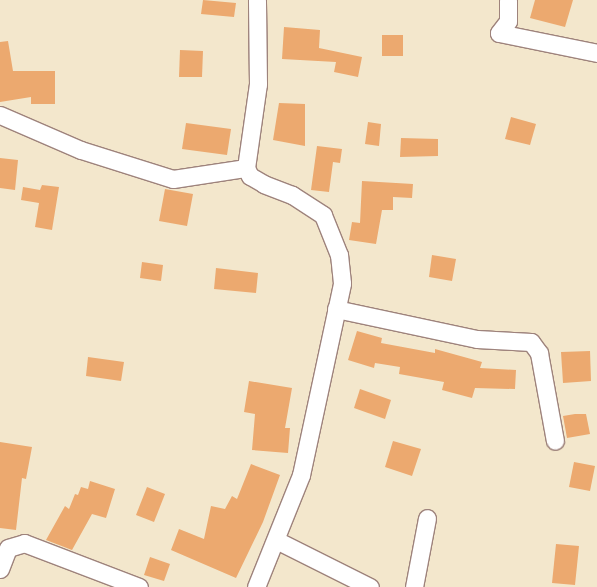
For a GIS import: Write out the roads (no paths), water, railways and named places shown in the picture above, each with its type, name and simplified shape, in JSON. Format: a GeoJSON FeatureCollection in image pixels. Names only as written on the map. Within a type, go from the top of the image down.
{"type":"FeatureCollection","features":[{"type":"Feature","properties":{"kind":"street"},"geometry":{"type":"LineString","coordinates":[[256,587],[301,475],[342,283],[339,255],[323,215],[292,195],[264,184],[250,176],[246,168],[258,84],[257,0]]}},
{"type":"Feature","properties":{"kind":"street"},"geometry":{"type":"LineString","coordinates":[[508,0],[508,20],[498,33],[597,53]]}},
{"type":"Feature","properties":{"kind":"street"},"geometry":{"type":"LineString","coordinates":[[0,115],[81,150],[173,179],[246,168]]}},
{"type":"Feature","properties":{"kind":"street"},"geometry":{"type":"LineString","coordinates":[[336,309],[477,339],[531,342],[538,353],[555,441]]}},
{"type":"Feature","properties":{"kind":"street"},"geometry":{"type":"LineString","coordinates":[[414,587],[427,518]]}},
{"type":"Feature","properties":{"kind":"street"},"geometry":{"type":"LineString","coordinates":[[276,540],[370,587]]}},
{"type":"Feature","properties":{"kind":"street"},"geometry":{"type":"LineString","coordinates":[[0,569],[8,548],[24,543],[139,587]]}}]}
